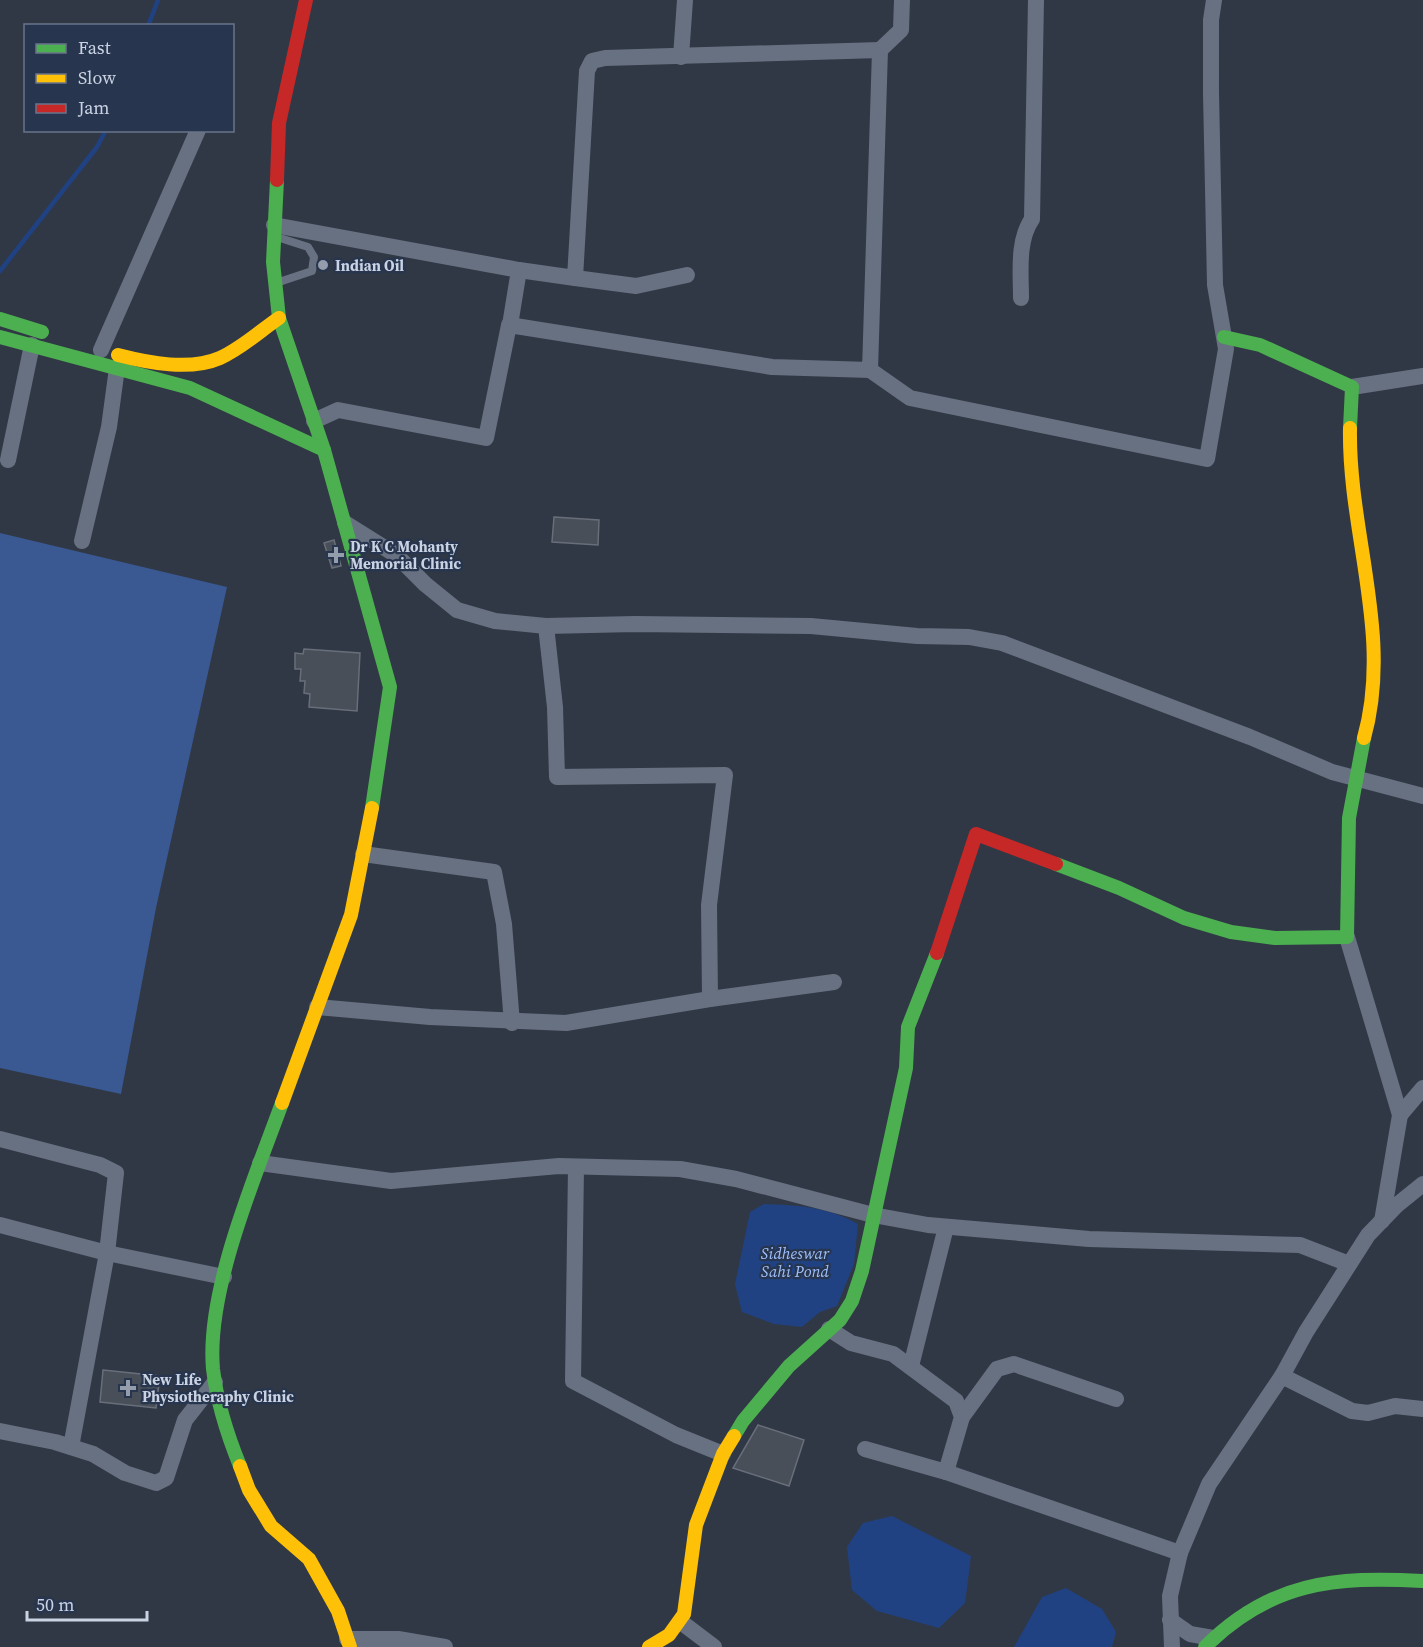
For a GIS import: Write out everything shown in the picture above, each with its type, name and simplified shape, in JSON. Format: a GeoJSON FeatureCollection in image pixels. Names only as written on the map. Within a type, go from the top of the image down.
{"type":"FeatureCollection","features":[{"type":"Feature","properties":{"kind":"street"},"geometry":{"type":"LineString","coordinates":[[306,0],[279,123],[274,230],[275,282],[279,318],[324,450],[390,687],[378,777],[351,915],[260,1163],[224,1277],[217,1300],[213,1367],[222,1421],[249,1490],[271,1526],[309,1559],[338,1611],[349,1643],[398,1639],[445,1647]]}},
{"type":"Feature","properties":{"kind":"street"},"geometry":{"type":"LineString","coordinates":[[681,57],[685,0]]}},
{"type":"Feature","properties":{"kind":"street"},"geometry":{"type":"LineString","coordinates":[[575,278],[587,71],[592,62],[605,58],[880,50],[901,30],[902,0]]}},
{"type":"Feature","properties":{"kind":"street"},"geometry":{"type":"LineString","coordinates":[[1021,298],[1024,230],[1032,219],[1036,0]]}},
{"type":"Feature","properties":{"kind":"street"},"geometry":{"type":"LineString","coordinates":[[510,325],[772,367],[870,370],[910,398],[1208,459],[1226,349],[1215,285],[1211,93],[1211,21],[1214,0]]}},
{"type":"Feature","properties":{"kind":"street"},"geometry":{"type":"LineString","coordinates":[[870,370],[880,50]]}},
{"type":"Feature","properties":{"kind":"street"},"geometry":{"type":"LineString","coordinates":[[101,350],[197,132]]}},
{"type":"Feature","properties":{"kind":"street"},"geometry":{"type":"LineString","coordinates":[[274,230],[519,270],[636,286],[687,275]]}},
{"type":"Feature","properties":{"kind":"street"},"geometry":{"type":"LineString","coordinates":[[314,421],[338,410],[486,438],[519,270]]}},
{"type":"Feature","properties":{"kind":"street"},"geometry":{"type":"LineString","coordinates":[[78,343],[130,359],[187,363],[218,360],[279,318]]}},
{"type":"Feature","properties":{"kind":"street"},"geometry":{"type":"LineString","coordinates":[[0,319],[56,336]]}},
{"type":"Feature","properties":{"kind":"street"},"geometry":{"type":"LineString","coordinates":[[0,337],[190,388],[324,450]]}},
{"type":"Feature","properties":{"kind":"street"},"geometry":{"type":"LineString","coordinates":[[1224,337],[1260,345],[1306,368],[1352,387],[1423,376]]}},
{"type":"Feature","properties":{"kind":"street"},"geometry":{"type":"LineString","coordinates":[[8,460],[32,345]]}},
{"type":"Feature","properties":{"kind":"street"},"geometry":{"type":"LineString","coordinates":[[82,542],[109,427],[117,368]]}},
{"type":"Feature","properties":{"kind":"street"},"geometry":{"type":"LineString","coordinates":[[1352,387],[1350,436],[1352,495],[1374,639],[1375,682],[1371,715],[1354,777],[1348,833],[1347,937],[1400,1115],[1382,1221]]}},
{"type":"Feature","properties":{"kind":"street"},"geometry":{"type":"LineString","coordinates":[[345,524],[396,555],[457,610],[495,621],[546,626],[811,626],[991,641],[1251,737],[1332,772],[1423,796]]}},
{"type":"Feature","properties":{"kind":"street"},"geometry":{"type":"LineString","coordinates":[[546,626],[555,707],[557,777],[725,775],[709,905],[710,999]]}},
{"type":"Feature","properties":{"kind":"street"},"geometry":{"type":"LineString","coordinates":[[649,1647],[669,1635],[681,1622],[696,1525],[723,1454],[743,1421],[789,1366],[840,1320],[852,1301],[862,1271],[906,1068],[908,1027],[943,937],[976,834],[1119,888],[1184,918],[1231,932],[1275,938],[1347,937]]}},
{"type":"Feature","properties":{"kind":"street"},"geometry":{"type":"LineString","coordinates":[[363,854],[494,873],[504,924],[512,1023]]}},
{"type":"Feature","properties":{"kind":"street"},"geometry":{"type":"LineString","coordinates":[[317,1007],[512,1023],[566,1023],[710,999],[834,982]]}},
{"type":"Feature","properties":{"kind":"street"},"geometry":{"type":"LineString","coordinates":[[1400,1115],[1423,1088]]}},
{"type":"Feature","properties":{"kind":"street"},"geometry":{"type":"LineString","coordinates":[[0,1139],[100,1165],[116,1173],[107,1253],[71,1447]]}},
{"type":"Feature","properties":{"kind":"street"},"geometry":{"type":"LineString","coordinates":[[260,1163],[391,1181],[576,1167],[691,1171],[736,1179],[873,1215],[946,1227],[1089,1239],[1300,1245],[1349,1264]]}},
{"type":"Feature","properties":{"kind":"street"},"geometry":{"type":"LineString","coordinates":[[576,1167],[573,1381],[676,1435],[723,1454]]}},
{"type":"Feature","properties":{"kind":"street"},"geometry":{"type":"LineString","coordinates":[[1172,1647],[1170,1596],[1180,1553],[1209,1484],[1282,1376],[1306,1332],[1368,1235],[1423,1184]]}},
{"type":"Feature","properties":{"kind":"street"},"geometry":{"type":"LineString","coordinates":[[0,1225],[107,1253],[224,1277]]}},
{"type":"Feature","properties":{"kind":"street"},"geometry":{"type":"LineString","coordinates":[[911,1366],[946,1227]]}},
{"type":"Feature","properties":{"kind":"street"},"geometry":{"type":"LineString","coordinates":[[829,1329],[851,1343],[894,1354],[956,1401],[962,1417]]}},
{"type":"Feature","properties":{"kind":"street"},"geometry":{"type":"LineString","coordinates":[[946,1472],[962,1417],[997,1369],[1014,1364],[1116,1399]]}},
{"type":"Feature","properties":{"kind":"street"},"geometry":{"type":"LineString","coordinates":[[1282,1376],[1352,1411],[1368,1413],[1395,1406],[1423,1409]]}},
{"type":"Feature","properties":{"kind":"street"},"geometry":{"type":"LineString","coordinates":[[0,1431],[93,1454],[125,1473],[156,1483],[166,1478],[185,1420],[215,1382]]}},
{"type":"Feature","properties":{"kind":"street"},"geometry":{"type":"LineString","coordinates":[[865,1449],[946,1472],[1180,1553]]}},
{"type":"Feature","properties":{"kind":"street"},"geometry":{"type":"LineString","coordinates":[[1170,1620],[1190,1634],[1209,1643],[1226,1626],[1280,1594],[1344,1581],[1423,1581]]}},
{"type":"Feature","properties":{"kind":"street"},"geometry":{"type":"LineString","coordinates":[[681,1622],[714,1647]]}},
{"type":"Feature","properties":{"kind":"lane"},"geometry":{"type":"LineString","coordinates":[[274,230],[312,250],[314,257],[312,272],[275,282]]}},
{"type":"Feature","properties":{"kind":"shaded area"},"geometry":{"type":"Polygon","coordinates":[[[0,533],[227,587],[156,908],[121,1094],[0,1068],[0,533]]]}},
{"type":"Feature","properties":{"kind":"water","name":"Sidheswar Sahi Pond"},"geometry":{"type":"Polygon","coordinates":[[[764,1204],[824,1210],[858,1224],[854,1264],[837,1306],[820,1312],[802,1327],[774,1324],[742,1312],[735,1284],[750,1212],[764,1204]]]}},
{"type":"Feature","properties":{"kind":"water"},"geometry":{"type":"Polygon","coordinates":[[[892,1516],[971,1556],[965,1603],[939,1628],[877,1611],[852,1590],[847,1547],[863,1523],[892,1516]]]}},
{"type":"Feature","properties":{"kind":"water"},"geometry":{"type":"Polygon","coordinates":[[[1066,1588],[1102,1609],[1116,1632],[1112,1647],[1014,1647],[1042,1597],[1066,1588]]]}},
{"type":"Feature","properties":{"kind":"building"},"geometry":{"type":"Polygon","coordinates":[[[554,517],[599,520],[598,545],[552,542],[554,517]]]}},
{"type":"Feature","properties":{"kind":"building"},"geometry":{"type":"Polygon","coordinates":[[[334,540],[341,566],[332,568],[324,543],[334,540]]]}},
{"type":"Feature","properties":{"kind":"building"},"geometry":{"type":"Polygon","coordinates":[[[304,649],[360,653],[357,711],[309,707],[310,694],[304,693],[305,681],[300,681],[301,669],[295,669],[295,653],[303,654],[304,649]]]}},
{"type":"Feature","properties":{"kind":"building"},"geometry":{"type":"Polygon","coordinates":[[[103,1370],[160,1376],[156,1408],[100,1402],[103,1370]]]}},
{"type":"Feature","properties":{"kind":"building"},"geometry":{"type":"Polygon","coordinates":[[[758,1425],[804,1440],[789,1486],[733,1468],[758,1425]]]}},
{"type":"Feature","properties":{"kind":"waterway"},"geometry":{"type":"LineString","coordinates":[[149,24],[158,0]]}},
{"type":"Feature","properties":{"kind":"waterway"},"geometry":{"type":"LineString","coordinates":[[0,271],[97,147],[105,132]]}},
{"type":"Feature","properties":{"kind":"traffic: fast"},"geometry":{"type":"LineString","coordinates":[[277,180],[273,262],[279,318],[324,450],[390,687],[372,808]]}},
{"type":"Feature","properties":{"kind":"traffic: fast"},"geometry":{"type":"LineString","coordinates":[[0,319],[42,332]]}},
{"type":"Feature","properties":{"kind":"traffic: fast"},"geometry":{"type":"LineString","coordinates":[[0,337],[190,388],[324,450]]}},
{"type":"Feature","properties":{"kind":"traffic: fast"},"geometry":{"type":"LineString","coordinates":[[1224,337],[1260,345],[1352,387],[1350,428]]}},
{"type":"Feature","properties":{"kind":"traffic: fast"},"geometry":{"type":"LineString","coordinates":[[1056,864],[1119,888],[1184,918],[1231,932],[1275,938],[1347,937],[1349,818],[1364,738]]}},
{"type":"Feature","properties":{"kind":"traffic: fast"},"geometry":{"type":"LineString","coordinates":[[734,1436],[743,1421],[789,1366],[840,1320],[852,1301],[862,1271],[906,1068],[908,1027],[937,953]]}},
{"type":"Feature","properties":{"kind":"traffic: fast"},"geometry":{"type":"LineString","coordinates":[[240,1466],[217,1394],[213,1369],[213,1338],[217,1305],[235,1234],[282,1103]]}},
{"type":"Feature","properties":{"kind":"traffic: fast"},"geometry":{"type":"LineString","coordinates":[[1205,1647],[1229,1625],[1254,1609],[1279,1596],[1305,1588],[1361,1580],[1423,1581]]}},
{"type":"Feature","properties":{"kind":"traffic: slow"},"geometry":{"type":"LineString","coordinates":[[118,355],[169,364],[208,362],[236,349],[279,318]]}},
{"type":"Feature","properties":{"kind":"traffic: slow"},"geometry":{"type":"LineString","coordinates":[[1350,428],[1355,506],[1372,622],[1374,661],[1372,699],[1364,738]]}},
{"type":"Feature","properties":{"kind":"traffic: slow"},"geometry":{"type":"LineString","coordinates":[[282,1103],[351,915],[372,808]]}},
{"type":"Feature","properties":{"kind":"traffic: slow"},"geometry":{"type":"LineString","coordinates":[[649,1647],[669,1635],[684,1614],[696,1525],[723,1454],[734,1436]]}},
{"type":"Feature","properties":{"kind":"traffic: slow"},"geometry":{"type":"LineString","coordinates":[[240,1466],[249,1490],[271,1526],[309,1559],[338,1611],[350,1647]]}},
{"type":"Feature","properties":{"kind":"traffic: jam"},"geometry":{"type":"LineString","coordinates":[[277,180],[279,123],[306,0]]}},
{"type":"Feature","properties":{"kind":"traffic: jam"},"geometry":{"type":"LineString","coordinates":[[937,953],[976,834],[1056,864]]}},
{"type":"Feature","properties":{"kind":"place","name":"Indian Oil"},"geometry":{"type":"Point","coordinates":[323,265]}},
{"type":"Feature","properties":{"kind":"place","name":"Dr K C Mohanty Memorial Clinic"},"geometry":{"type":"Point","coordinates":[336,555]}},
{"type":"Feature","properties":{"kind":"place","name":"New Life Physiotheraphy Clinic"},"geometry":{"type":"Point","coordinates":[128,1388]}}]}
